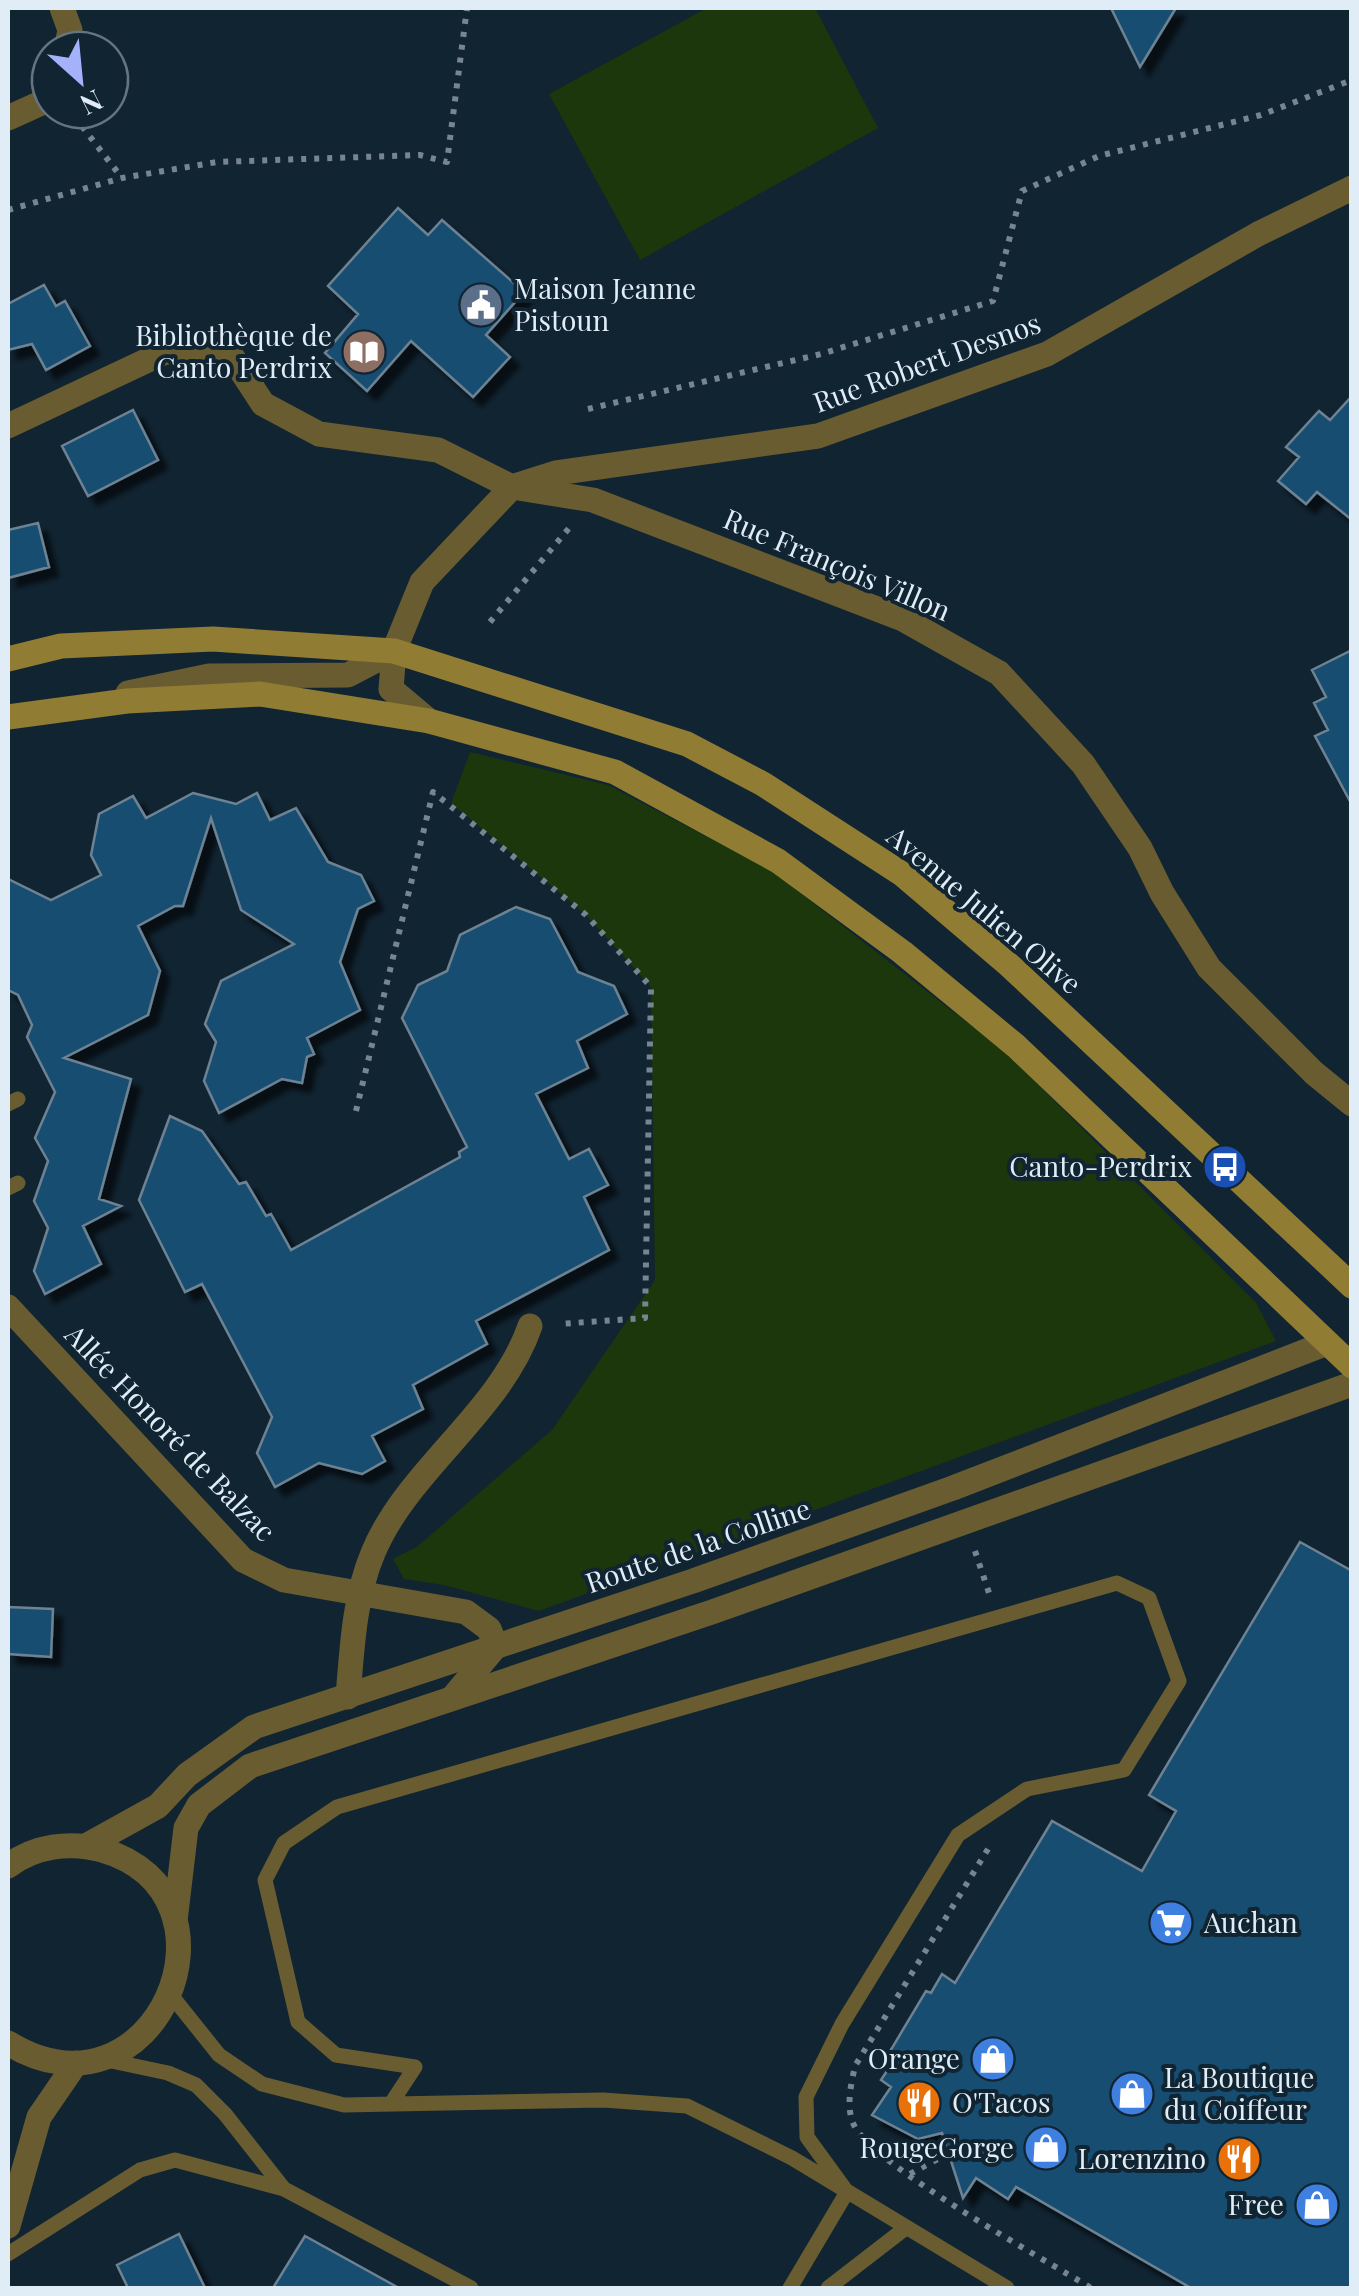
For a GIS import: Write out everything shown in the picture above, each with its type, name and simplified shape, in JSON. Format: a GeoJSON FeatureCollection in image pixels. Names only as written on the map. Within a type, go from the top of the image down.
{"type":"FeatureCollection","features":[{"type":"Feature","properties":{"kind":"main road","name":"Avenue Julien Olive"},"geometry":{"type":"LineString","coordinates":[[8,660],[61,646],[213,638],[394,651],[687,744],[829,824],[902,874],[1009,964],[1352,1286]]}},
{"type":"Feature","properties":{"kind":"main road"},"geometry":{"type":"LineString","coordinates":[[8,717],[126,701],[260,694],[429,721],[615,772],[778,861],[902,952],[1016,1046],[1339,1342],[1352,1366]]}},
{"type":"Feature","properties":{"kind":"street","name":"Rue Robert Desnos"},"geometry":{"type":"LineString","coordinates":[[512,487],[587,468],[818,436],[1047,354],[1258,234],[1352,188]]}},
{"type":"Feature","properties":{"kind":"street","name":"Rue François Villon"},"geometry":{"type":"LineString","coordinates":[[8,426],[165,352],[231,355],[263,404],[319,434],[438,450],[512,487],[593,500],[903,619],[999,673],[1083,764],[1140,848],[1162,893],[1209,968],[1314,1073],[1352,1104]]}},
{"type":"Feature","properties":{"kind":"street"},"geometry":{"type":"LineString","coordinates":[[429,721],[392,689],[394,651],[422,582],[512,487]]}},
{"type":"Feature","properties":{"kind":"street"},"geometry":{"type":"LineString","coordinates":[[40,712],[209,676],[348,675],[394,651]]}},
{"type":"Feature","properties":{"kind":"street","name":"Allée Honoré de Balzac"},"geometry":{"type":"LineString","coordinates":[[8,1307],[243,1560],[284,1580],[466,1612],[489,1629],[496,1646]]}},
{"type":"Feature","properties":{"kind":"street"},"geometry":{"type":"LineString","coordinates":[[348,1697],[359,1595],[374,1550],[424,1475],[520,1356],[530,1326]]}},
{"type":"Feature","properties":{"kind":"street","name":"Route de la Colline"},"geometry":{"type":"LineString","coordinates":[[86,1846],[158,1806],[186,1774],[254,1727],[986,1476],[1339,1342]]}},
{"type":"Feature","properties":{"kind":"street"},"geometry":{"type":"LineString","coordinates":[[8,2043],[42,2059],[89,2061],[131,2045],[155,2023],[172,1995],[178,1971],[174,1921],[186,1828],[199,1805],[250,1766],[966,1523],[1352,1384]]}},
{"type":"Feature","properties":{"kind":"street"},"geometry":{"type":"LineString","coordinates":[[454,1696],[496,1646]]}},
{"type":"Feature","properties":{"kind":"street"},"geometry":{"type":"LineString","coordinates":[[8,1866],[50,1846],[86,1846],[116,1854],[142,1871],[162,1894],[174,1921]]}},
{"type":"Feature","properties":{"kind":"street"},"geometry":{"type":"LineString","coordinates":[[8,2226],[39,2117],[89,2061]]}},
{"type":"Feature","properties":{"kind":"lane"},"geometry":{"type":"LineString","coordinates":[[392,2102],[416,2067],[336,2055],[298,2022],[265,1880],[284,1842],[337,1807],[997,1616],[1117,1583],[1149,1598],[1179,1682],[1124,1770],[1027,1789],[958,1835],[850,2009],[806,2097],[807,2137],[847,2192]]}},
{"type":"Feature","properties":{"kind":"lane"},"geometry":{"type":"LineString","coordinates":[[172,1995],[219,2055],[262,2084],[344,2104],[603,2100],[687,2106],[847,2192],[903,2230],[1007,2288]]}},
{"type":"Feature","properties":{"kind":"lane"},"geometry":{"type":"LineString","coordinates":[[89,2061],[168,2073],[196,2086],[225,2114],[284,2189]]}},
{"type":"Feature","properties":{"kind":"lane"},"geometry":{"type":"LineString","coordinates":[[8,2254],[140,2170],[175,2160],[284,2189],[471,2288]]}},
{"type":"Feature","properties":{"kind":"lane"},"geometry":{"type":"LineString","coordinates":[[790,2288],[847,2192]]}},
{"type":"Feature","properties":{"kind":"lane"},"geometry":{"type":"LineString","coordinates":[[828,2288],[903,2230]]}},
{"type":"Feature","properties":{"kind":"path"},"geometry":{"type":"LineString","coordinates":[[8,210],[122,178],[217,162],[420,155],[447,162],[468,8]]}},
{"type":"Feature","properties":{"kind":"path"},"geometry":{"type":"LineString","coordinates":[[588,410],[821,354],[992,301],[1022,190],[1099,156],[1261,115],[1352,80]]}},
{"type":"Feature","properties":{"kind":"path"},"geometry":{"type":"LineString","coordinates":[[85,130],[122,178]]}},
{"type":"Feature","properties":{"kind":"path"},"geometry":{"type":"LineString","coordinates":[[490,622],[593,500]]}},
{"type":"Feature","properties":{"kind":"path"},"geometry":{"type":"LineString","coordinates":[[356,1111],[434,792],[586,916],[651,987],[645,1318],[530,1326]]}},
{"type":"Feature","properties":{"kind":"path"},"geometry":{"type":"LineString","coordinates":[[966,1523],[997,1616]]}},
{"type":"Feature","properties":{"kind":"path"},"geometry":{"type":"LineString","coordinates":[[1001,1839],[986,1851],[855,2066],[849,2092],[854,2126],[910,2174],[1091,2288]]}},
{"type":"Feature","properties":{"kind":"path"},"geometry":{"type":"LineString","coordinates":[[910,2174],[949,2153]]}},
{"type":"Feature","properties":{"kind":"green space"},"geometry":{"type":"Polygon","coordinates":[[[707,8],[815,8],[878,128],[640,260],[549,94],[707,8]]]}},
{"type":"Feature","properties":{"kind":"green space"},"geometry":{"type":"Polygon","coordinates":[[[470,752],[608,785],[772,871],[1009,1055],[1256,1303],[1276,1341],[539,1611],[444,1585],[404,1579],[393,1559],[418,1546],[552,1430],[655,1280],[651,987],[586,915],[451,803],[470,752]]]}},
{"type":"Feature","properties":{"kind":"building"},"geometry":{"type":"Polygon","coordinates":[[[1111,8],[1176,8],[1140,67],[1111,8]]]}},
{"type":"Feature","properties":{"kind":"building","name":"Maison Jeanne Pistoun"},"geometry":{"type":"Polygon","coordinates":[[[398,208],[428,235],[442,220],[524,292],[486,335],[510,357],[473,397],[411,341],[367,391],[325,353],[358,314],[328,286],[398,208]]]}},
{"type":"Feature","properties":{"kind":"building"},"geometry":{"type":"Polygon","coordinates":[[[44,285],[56,306],[65,301],[90,346],[46,370],[32,344],[8,350],[8,304],[44,285]]]}},
{"type":"Feature","properties":{"kind":"building"},"geometry":{"type":"Polygon","coordinates":[[[1352,396],[1352,520],[1317,492],[1306,504],[1278,481],[1299,457],[1286,447],[1319,411],[1330,420],[1352,396]]]}},
{"type":"Feature","properties":{"kind":"building"},"geometry":{"type":"Polygon","coordinates":[[[133,410],[158,460],[88,496],[62,446],[133,410]]]}},
{"type":"Feature","properties":{"kind":"building"},"geometry":{"type":"Polygon","coordinates":[[[38,523],[49,567],[8,578],[8,530],[38,523]]]}},
{"type":"Feature","properties":{"kind":"building"},"geometry":{"type":"Polygon","coordinates":[[[1352,650],[1352,805],[1315,736],[1328,730],[1314,703],[1326,697],[1312,670],[1352,650]]]}},
{"type":"Feature","properties":{"kind":"building"},"geometry":{"type":"Polygon","coordinates":[[[193,793],[236,804],[257,793],[270,820],[296,808],[328,862],[361,875],[374,901],[358,909],[340,962],[360,1010],[307,1038],[314,1054],[307,1057],[302,1083],[282,1079],[219,1113],[204,1081],[216,1042],[205,1024],[221,981],[294,944],[241,910],[211,818],[183,906],[175,906],[138,926],[160,971],[148,1015],[64,1058],[131,1079],[99,1199],[121,1206],[83,1226],[101,1264],[45,1294],[34,1271],[48,1228],[34,1201],[48,1161],[35,1138],[55,1092],[27,1037],[32,1025],[18,995],[8,990],[8,879],[51,900],[101,875],[91,855],[99,814],[133,796],[146,818],[193,793]]]}},
{"type":"Feature","properties":{"kind":"building"},"geometry":{"type":"Polygon","coordinates":[[[516,907],[550,919],[578,972],[614,986],[627,1014],[577,1041],[588,1068],[536,1094],[569,1159],[589,1149],[608,1185],[584,1197],[609,1250],[476,1321],[487,1344],[413,1385],[423,1409],[372,1436],[385,1461],[362,1474],[319,1463],[275,1487],[257,1453],[272,1417],[202,1284],[185,1292],[139,1200],[170,1116],[202,1131],[239,1184],[246,1182],[266,1216],[271,1214],[291,1250],[460,1157],[459,1152],[467,1147],[402,1018],[418,985],[447,971],[460,935],[516,907]]]}},
{"type":"Feature","properties":{"kind":"building","name":"Auchan"},"geometry":{"type":"Polygon","coordinates":[[[1300,1542],[1352,1571],[1352,2288],[1191,2288],[1016,2187],[1008,2199],[976,2178],[963,2198],[942,2133],[918,2139],[872,2115],[891,2087],[881,2080],[893,2062],[889,2053],[926,1991],[931,1993],[942,1974],[955,1983],[1052,1821],[1142,1871],[1176,1811],[1149,1795],[1300,1542]]]}},
{"type":"Feature","properties":{"kind":"building"},"geometry":{"type":"Polygon","coordinates":[[[8,1607],[53,1609],[51,1657],[8,1654],[8,1607]]]}},
{"type":"Feature","properties":{"kind":"building"},"geometry":{"type":"Polygon","coordinates":[[[179,2234],[205,2288],[128,2288],[117,2265],[179,2234]]]}},
{"type":"Feature","properties":{"kind":"building"},"geometry":{"type":"Polygon","coordinates":[[[305,2236],[399,2288],[273,2288],[305,2236]]]}},
{"type":"Feature","properties":{"kind":"place","name":"Maison Jeanne Pistoun"},"geometry":{"type":"Point","coordinates":[481,305]}},
{"type":"Feature","properties":{"kind":"place","name":"Bibliothèque de Canto Perdrix"},"geometry":{"type":"Point","coordinates":[364,352]}},
{"type":"Feature","properties":{"kind":"place","name":"Canto-Perdrix"},"geometry":{"type":"Point","coordinates":[1225,1167]}},
{"type":"Feature","properties":{"kind":"place","name":"Auchan"},"geometry":{"type":"Point","coordinates":[1171,1923]}},
{"type":"Feature","properties":{"kind":"place","name":"Orange"},"geometry":{"type":"Point","coordinates":[993,2059]}},
{"type":"Feature","properties":{"kind":"place","name":"La Boutique du Coiffeur"},"geometry":{"type":"Point","coordinates":[1132,2094]}},
{"type":"Feature","properties":{"kind":"place","name":"O'Tacos"},"geometry":{"type":"Point","coordinates":[919,2103]}},
{"type":"Feature","properties":{"kind":"place","name":"RougeGorge"},"geometry":{"type":"Point","coordinates":[1046,2148]}},
{"type":"Feature","properties":{"kind":"place","name":"Lorenzino"},"geometry":{"type":"Point","coordinates":[1239,2159]}},
{"type":"Feature","properties":{"kind":"place","name":"Free"},"geometry":{"type":"Point","coordinates":[1317,2205]}}]}
